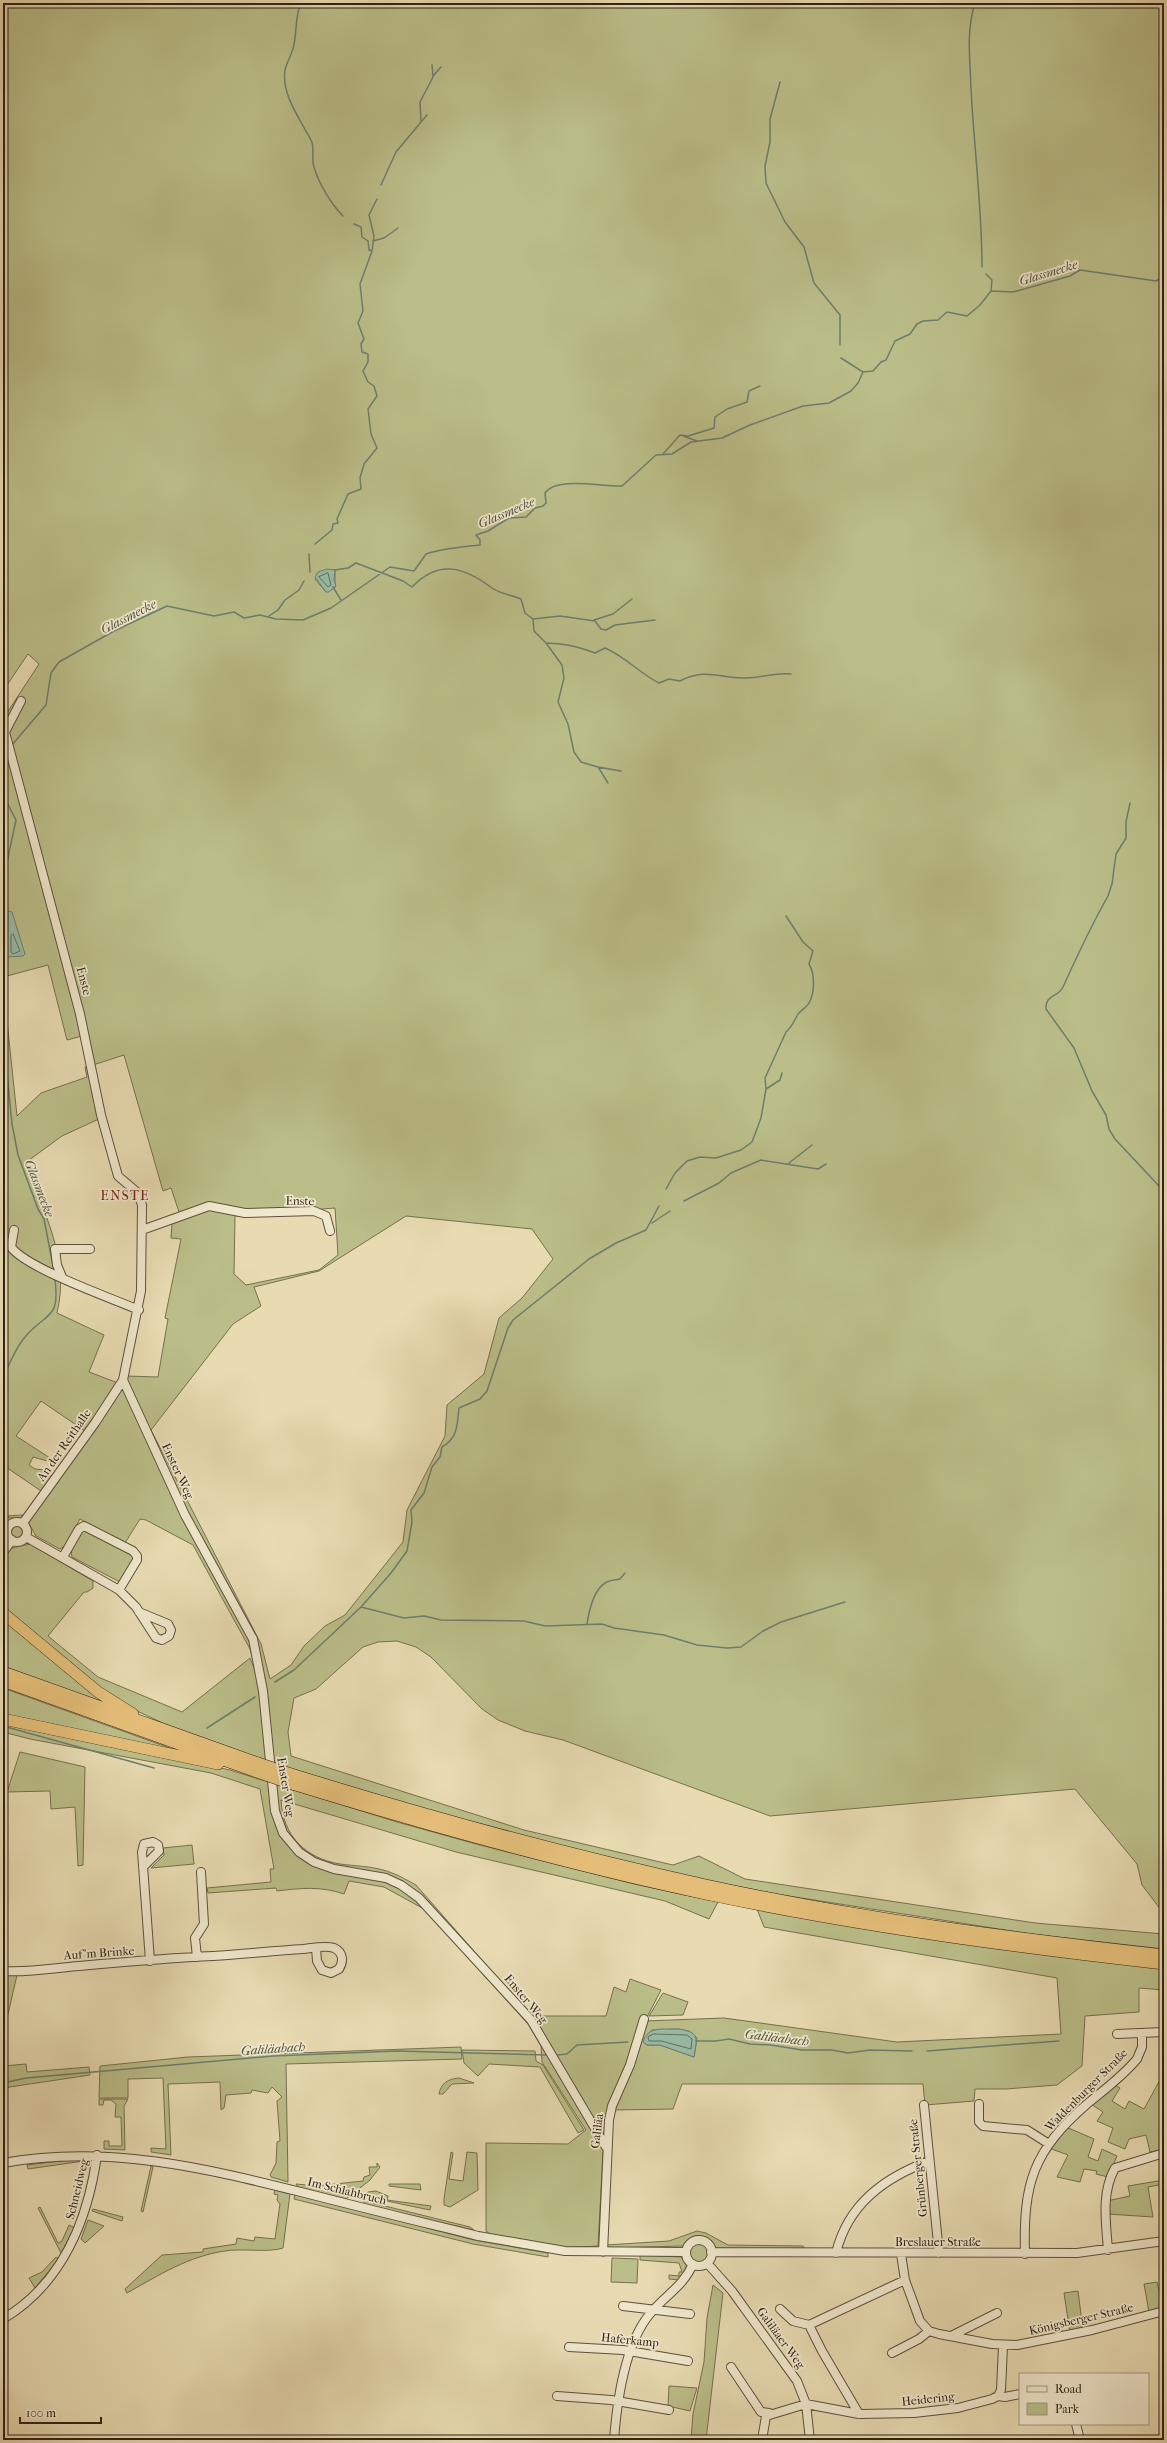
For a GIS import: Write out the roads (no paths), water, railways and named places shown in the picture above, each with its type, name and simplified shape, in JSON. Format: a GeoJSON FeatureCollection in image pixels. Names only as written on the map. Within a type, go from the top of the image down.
{"type":"FeatureCollection","features":[{"type":"Feature","properties":{"kind":"highway"},"geometry":{"type":"LineString","coordinates":[[3,1613],[103,1696],[176,1736]]}},
{"type":"Feature","properties":{"kind":"highway"},"geometry":{"type":"LineString","coordinates":[[3,1672],[258,1768]]}},
{"type":"Feature","properties":{"kind":"highway"},"geometry":{"type":"LineString","coordinates":[[3,1682],[288,1778],[490,1842],[706,1894],[901,1930],[1038,1950],[1164,1964]]}},
{"type":"Feature","properties":{"kind":"highway"},"geometry":{"type":"LineString","coordinates":[[3,1718],[258,1768]]}},
{"type":"Feature","properties":{"kind":"highway"},"geometry":{"type":"LineString","coordinates":[[288,1778],[492,1833],[707,1885],[870,1916],[949,1928],[1164,1955]]}},
{"type":"Feature","properties":{"kind":"street"},"geometry":{"type":"LineString","coordinates":[[5,732],[21,701]]}},
{"type":"Feature","properties":{"kind":"street","name":"Enste"},"geometry":{"type":"LineString","coordinates":[[3,722],[80,1014],[101,1115],[118,1176],[133,1188],[141,1199],[142,1276],[139,1310],[123,1380]]}},
{"type":"Feature","properties":{"kind":"street","name":"Enste"},"geometry":{"type":"LineString","coordinates":[[142,1230],[193,1211],[215,1206],[245,1213],[314,1211],[326,1216],[330,1231]]}},
{"type":"Feature","properties":{"kind":"street"},"geometry":{"type":"LineString","coordinates":[[14,1230],[10,1244],[14,1251],[56,1275],[139,1310]]}},
{"type":"Feature","properties":{"kind":"street"},"geometry":{"type":"LineString","coordinates":[[56,1275],[57,1265],[55,1249],[90,1249]]}},
{"type":"Feature","properties":{"kind":"street","name":"An der Reithalle"},"geometry":{"type":"LineString","coordinates":[[24,1523],[95,1423],[123,1380]]}},
{"type":"Feature","properties":{"kind":"street","name":"Enster Weg"},"geometry":{"type":"LineString","coordinates":[[123,1380],[185,1515],[253,1639],[263,1691],[275,1811],[286,1838],[299,1852],[314,1862],[334,1869],[386,1878],[406,1888],[419,1898],[531,2020],[606,2146]]}},
{"type":"Feature","properties":{"kind":"street"},"geometry":{"type":"LineString","coordinates":[[16,1521],[24,1523],[28,1530],[26,1537],[19,1542],[12,1540],[8,1534],[6,1525],[16,1521]]}},
{"type":"Feature","properties":{"kind":"street"},"geometry":{"type":"LineString","coordinates":[[63,1557],[79,1529],[84,1526],[133,1551],[137,1560],[119,1590]]}},
{"type":"Feature","properties":{"kind":"street"},"geometry":{"type":"LineString","coordinates":[[26,1537],[119,1590],[139,1612]]}},
{"type":"Feature","properties":{"kind":"street"},"geometry":{"type":"LineString","coordinates":[[3,1552],[12,1540]]}},
{"type":"Feature","properties":{"kind":"street"},"geometry":{"type":"LineString","coordinates":[[143,1867],[150,1961]]}},
{"type":"Feature","properties":{"kind":"street"},"geometry":{"type":"LineString","coordinates":[[197,1957],[195,1938],[204,1924],[201,1872]]}},
{"type":"Feature","properties":{"kind":"street","name":"Auf'm Brinke"},"geometry":{"type":"LineString","coordinates":[[3,1971],[18,1972],[316,1948]]}},
{"type":"Feature","properties":{"kind":"street","name":"Galiläa"},"geometry":{"type":"LineString","coordinates":[[603,2252],[606,2146],[612,2106],[630,2065],[644,2019]]}},
{"type":"Feature","properties":{"kind":"street"},"geometry":{"type":"LineString","coordinates":[[1117,2034],[1164,2032]]}},
{"type":"Feature","properties":{"kind":"street","name":"Waldenburger Straße"},"geometry":{"type":"LineString","coordinates":[[1025,2254],[1024,2216],[1027,2192],[1041,2157],[1049,2144],[1079,2111],[1135,2061],[1140,2052],[1142,2033]]}},
{"type":"Feature","properties":{"kind":"street"},"geometry":{"type":"LineString","coordinates":[[979,2104],[979,2122],[983,2126],[1027,2130],[1049,2144]]}},
{"type":"Feature","properties":{"kind":"street","name":"Grünberger Straße"},"geometry":{"type":"LineString","coordinates":[[924,2105],[939,2253]]}},
{"type":"Feature","properties":{"kind":"street"},"geometry":{"type":"LineString","coordinates":[[1108,2250],[1106,2200],[1109,2180],[1115,2168],[1164,2153]]}},
{"type":"Feature","properties":{"kind":"street","name":"Im Schlahbruch"},"geometry":{"type":"LineString","coordinates":[[3,2163],[41,2157],[97,2155],[154,2160],[220,2172],[497,2240],[560,2250],[603,2252],[686,2252]]}},
{"type":"Feature","properties":{"kind":"street","name":"Schneidweg"},"geometry":{"type":"LineString","coordinates":[[3,2319],[35,2293],[63,2258],[79,2230],[85,2212],[97,2155]]}},
{"type":"Feature","properties":{"kind":"street"},"geometry":{"type":"LineString","coordinates":[[836,2253],[850,2218],[868,2197],[895,2175],[929,2161]]}},
{"type":"Feature","properties":{"kind":"street"},"geometry":{"type":"LineString","coordinates":[[700,2240],[708,2244],[712,2252],[707,2263],[700,2266],[693,2264],[688,2259],[686,2252],[691,2242],[700,2240]]}},
{"type":"Feature","properties":{"kind":"street","name":"Breslauer Straße"},"geometry":{"type":"LineString","coordinates":[[712,2252],[1025,2254],[1108,2250],[1164,2241]]}},
{"type":"Feature","properties":{"kind":"street"},"geometry":{"type":"LineString","coordinates":[[901,2254],[905,2280],[920,2321],[929,2331],[1003,2346],[1001,2390],[998,2396]]}},
{"type":"Feature","properties":{"kind":"street","name":"Galiläaer Weg"},"geometry":{"type":"LineString","coordinates":[[707,2263],[732,2291],[786,2363],[797,2381],[806,2404],[810,2440]]}},
{"type":"Feature","properties":{"kind":"street"},"geometry":{"type":"LineString","coordinates":[[614,2440],[630,2352],[639,2331],[654,2309],[680,2286],[693,2264]]}},
{"type":"Feature","properties":{"kind":"street"},"geometry":{"type":"LineString","coordinates":[[780,2309],[793,2321],[809,2325],[905,2280]]}},
{"type":"Feature","properties":{"kind":"street"},"geometry":{"type":"LineString","coordinates":[[623,2306],[690,2314]]}},
{"type":"Feature","properties":{"kind":"street","name":"Königsberger Straße"},"geometry":{"type":"LineString","coordinates":[[1003,2346],[1062,2337],[1164,2311]]}},
{"type":"Feature","properties":{"kind":"street"},"geometry":{"type":"LineString","coordinates":[[951,2336],[997,2313]]}},
{"type":"Feature","properties":{"kind":"street"},"geometry":{"type":"LineString","coordinates":[[809,2325],[822,2351],[859,2414]]}},
{"type":"Feature","properties":{"kind":"street"},"geometry":{"type":"LineString","coordinates":[[892,2353],[919,2340],[929,2331]]}},
{"type":"Feature","properties":{"kind":"street","name":"Haferkamp"},"geometry":{"type":"LineString","coordinates":[[569,2347],[630,2352],[688,2361]]}},
{"type":"Feature","properties":{"kind":"street"},"geometry":{"type":"LineString","coordinates":[[731,2367],[761,2412],[769,2413],[806,2404]]}},
{"type":"Feature","properties":{"kind":"street","name":"Heidering"},"geometry":{"type":"LineString","coordinates":[[806,2404],[859,2414],[938,2411],[958,2408],[998,2396],[1006,2397],[1019,2394]]}},
{"type":"Feature","properties":{"kind":"street"},"geometry":{"type":"LineString","coordinates":[[556,2396],[620,2401],[668,2410]]}},
{"type":"Feature","properties":{"kind":"street"},"geometry":{"type":"LineString","coordinates":[[762,2440],[765,2417],[769,2413]]}},
{"type":"Feature","properties":{"kind":"street"},"geometry":{"type":"LineString","coordinates":[[1076,2425],[1080,2440]]}},
{"type":"Feature","properties":{"kind":"water"},"geometry":{"type":"Polygon","coordinates":[[[327,569],[335,570],[334,580],[336,586],[329,592],[326,592],[315,577],[318,572],[327,569]]]}},
{"type":"Feature","properties":{"kind":"water"},"geometry":{"type":"Polygon","coordinates":[[[8,911],[12,912],[25,954],[23,956],[7,957],[8,911]]]}},
{"type":"Feature","properties":{"kind":"water"},"geometry":{"type":"Polygon","coordinates":[[[662,2029],[678,2029],[694,2034],[696,2045],[694,2057],[660,2045],[647,2045],[643,2042],[645,2037],[653,2031],[662,2029]]]}},
{"type":"Feature","properties":{"kind":"waterway"},"geometry":{"type":"LineString","coordinates":[[301,3],[298,13],[295,39],[285,70],[286,88],[292,106],[311,140],[313,164],[322,187],[343,216]]}},
{"type":"Feature","properties":{"kind":"waterway"},"geometry":{"type":"LineString","coordinates":[[975,3],[970,24],[969,56],[981,222],[982,267]]}},
{"type":"Feature","properties":{"kind":"waterway"},"geometry":{"type":"LineString","coordinates":[[381,185],[396,152],[421,122],[420,102],[433,77],[432,65]]}},
{"type":"Feature","properties":{"kind":"waterway"},"geometry":{"type":"LineString","coordinates":[[433,76],[441,67]]}},
{"type":"Feature","properties":{"kind":"waterway"},"geometry":{"type":"LineString","coordinates":[[780,82],[770,119],[770,142],[765,166],[766,183],[785,222],[804,247],[814,283],[840,315],[840,345]]}},
{"type":"Feature","properties":{"kind":"waterway"},"geometry":{"type":"LineString","coordinates":[[422,121],[427,115]]}},
{"type":"Feature","properties":{"kind":"waterway"},"geometry":{"type":"LineString","coordinates":[[315,544],[332,530],[333,524],[338,523],[337,519],[348,494],[361,489],[360,478],[364,464],[377,448],[371,434],[368,409],[377,396],[374,386],[368,382],[363,371],[368,362],[368,354],[362,352],[361,344],[364,339],[358,323],[363,311],[360,284],[372,251],[374,236],[369,215],[377,199]]}},
{"type":"Feature","properties":{"kind":"waterway"},"geometry":{"type":"LineString","coordinates":[[354,224],[361,227],[362,237],[368,241],[369,250],[372,251]]}},
{"type":"Feature","properties":{"kind":"waterway"},"geometry":{"type":"LineString","coordinates":[[373,241],[384,238],[398,228]]}},
{"type":"Feature","properties":{"kind":"waterway","name":"Glassmecke"},"geometry":{"type":"LineString","coordinates":[[12,745],[46,705],[51,673],[59,662],[114,631],[167,606],[214,616],[234,612],[244,618],[260,615],[276,619],[303,620],[331,608],[390,567],[414,571],[426,554],[446,549],[480,545],[480,540],[476,535],[488,531],[509,518],[526,517],[535,508],[543,506],[546,503],[545,493],[551,488],[569,484],[622,486],[656,455],[672,454],[691,442],[722,438],[750,425],[803,406],[829,403],[851,391],[858,383],[863,372],[873,371],[881,362],[886,360],[895,341],[910,334],[917,324],[923,321],[938,320],[947,312],[967,316],[980,305],[991,291],[1013,292],[1070,276],[1080,270],[1156,281],[1164,276]]}},
{"type":"Feature","properties":{"kind":"waterway"},"geometry":{"type":"LineString","coordinates":[[986,274],[992,280],[991,291]]}},
{"type":"Feature","properties":{"kind":"waterway"},"geometry":{"type":"LineString","coordinates":[[841,358],[863,372]]}},
{"type":"Feature","properties":{"kind":"waterway"},"geometry":{"type":"LineString","coordinates":[[663,454],[680,435],[688,436],[714,428],[715,417],[727,409],[747,402],[749,391],[760,386]]}},
{"type":"Feature","properties":{"kind":"waterway","name":"Glassmecke"},"geometry":{"type":"LineString","coordinates":[[683,436],[697,441]]}},
{"type":"Feature","properties":{"kind":"waterway"},"geometry":{"type":"LineString","coordinates":[[309,554],[310,572]]}},
{"type":"Feature","properties":{"kind":"waterway"},"geometry":{"type":"LineString","coordinates":[[335,570],[348,568],[356,563],[403,581],[412,587],[432,572],[442,569],[452,569],[462,571],[482,581],[495,590],[521,599],[525,613],[533,619],[534,631],[546,643],[562,665],[564,678],[558,702],[568,724],[574,752],[581,762],[598,767],[608,783]]}},
{"type":"Feature","properties":{"kind":"waterway"},"geometry":{"type":"LineString","coordinates":[[269,616],[278,610],[285,600],[299,590],[304,581]]}},
{"type":"Feature","properties":{"kind":"waterway"},"geometry":{"type":"LineString","coordinates":[[333,587],[341,600]]}},
{"type":"Feature","properties":{"kind":"waterway"},"geometry":{"type":"LineString","coordinates":[[594,620],[613,614],[632,599]]}},
{"type":"Feature","properties":{"kind":"waterway"},"geometry":{"type":"LineString","coordinates":[[533,619],[560,616],[595,621],[601,629],[606,630],[615,625],[655,620]]}},
{"type":"Feature","properties":{"kind":"waterway"},"geometry":{"type":"LineString","coordinates":[[547,643],[571,646],[595,653],[605,648],[659,683],[669,679],[680,681],[689,677],[706,674],[738,678],[791,674]]}},
{"type":"Feature","properties":{"kind":"waterway","name":"Glassmecke"},"geometry":{"type":"LineString","coordinates":[[3,786],[6,783],[4,768],[8,756]]}},
{"type":"Feature","properties":{"kind":"waterway"},"geometry":{"type":"LineString","coordinates":[[598,767],[621,771]]}},
{"type":"Feature","properties":{"kind":"waterway","name":"Glassmecke"},"geometry":{"type":"LineString","coordinates":[[3,795],[16,820],[3,881]]}},
{"type":"Feature","properties":{"kind":"waterway"},"geometry":{"type":"LineString","coordinates":[[1130,803],[1126,822],[1126,838],[1116,854],[1112,884],[1108,896],[1084,941],[1063,987],[1058,993],[1050,998],[1046,1004],[1046,1009],[1074,1048],[1092,1091],[1106,1115],[1109,1129],[1115,1139],[1159,1186],[1164,1195]]}},
{"type":"Feature","properties":{"kind":"waterway"},"geometry":{"type":"LineString","coordinates":[[666,1189],[675,1173],[687,1161],[700,1157],[716,1158],[741,1150],[752,1142],[761,1118],[766,1089],[765,1078],[786,1032],[798,1014],[809,1003],[813,988],[813,978],[809,964],[813,951],[803,942],[786,916]]}},
{"type":"Feature","properties":{"kind":"waterway","name":"Glassmecke"},"geometry":{"type":"LineString","coordinates":[[3,1034],[12,1124],[18,1155],[38,1209],[44,1219],[54,1271]]}},
{"type":"Feature","properties":{"kind":"waterway"},"geometry":{"type":"LineString","coordinates":[[766,1089],[780,1080],[782,1073]]}},
{"type":"Feature","properties":{"kind":"waterway"},"geometry":{"type":"LineString","coordinates":[[789,1163],[812,1145]]}},
{"type":"Feature","properties":{"kind":"waterway"},"geometry":{"type":"LineString","coordinates":[[684,1201],[719,1183],[731,1173],[761,1160],[818,1169],[826,1164]]}},
{"type":"Feature","properties":{"kind":"waterway"},"geometry":{"type":"LineString","coordinates":[[275,1682],[294,1670],[361,1607],[391,1573],[407,1551],[412,1522],[411,1510],[424,1493],[432,1467],[440,1457],[442,1447],[451,1440],[454,1435],[459,1408],[480,1399],[487,1391],[508,1328],[513,1320],[589,1259],[616,1243],[646,1230],[659,1206]]}},
{"type":"Feature","properties":{"kind":"waterway"},"geometry":{"type":"LineString","coordinates":[[652,1223],[670,1211]]}},
{"type":"Feature","properties":{"kind":"waterway","name":"Glassmecke"},"geometry":{"type":"LineString","coordinates":[[3,1378],[18,1346],[25,1337],[54,1309],[56,1302],[55,1279]]}},
{"type":"Feature","properties":{"kind":"waterway"},"geometry":{"type":"LineString","coordinates":[[587,1624],[595,1596],[601,1586],[610,1581],[620,1579],[625,1573]]}},
{"type":"Feature","properties":{"kind":"waterway"},"geometry":{"type":"LineString","coordinates":[[361,1607],[404,1618],[424,1616],[441,1620],[524,1621],[545,1626],[602,1624],[614,1628],[664,1635],[697,1645],[727,1648],[741,1647],[763,1631],[781,1622],[845,1602]]}},
{"type":"Feature","properties":{"kind":"waterway"},"geometry":{"type":"LineString","coordinates":[[207,1728],[255,1697]]}},
{"type":"Feature","properties":{"kind":"waterway"},"geometry":{"type":"LineString","coordinates":[[3,1726],[154,1768]]}},
{"type":"Feature","properties":{"kind":"waterway","name":"Galiläabach"},"geometry":{"type":"LineString","coordinates":[[696,2041],[716,2041],[729,2039],[750,2044],[771,2045],[802,2050],[832,2050],[848,2053],[870,2050],[912,2051]]}},
{"type":"Feature","properties":{"kind":"waterway","name":"Galiläabach"},"geometry":{"type":"LineString","coordinates":[[927,2051],[1059,2041]]}},
{"type":"Feature","properties":{"kind":"waterway","name":"Galiläabach"},"geometry":{"type":"LineString","coordinates":[[558,2055],[567,2054],[577,2045],[628,2042]]}},
{"type":"Feature","properties":{"kind":"waterway","name":"Galiläabach"},"geometry":{"type":"LineString","coordinates":[[3,2083],[26,2078],[273,2056],[397,2051],[546,2055]]}},
{"type":"Feature","properties":{"kind":"district","name":"ENSTE"},"geometry":{"type":"Point","coordinates":[125,1195]}}]}
